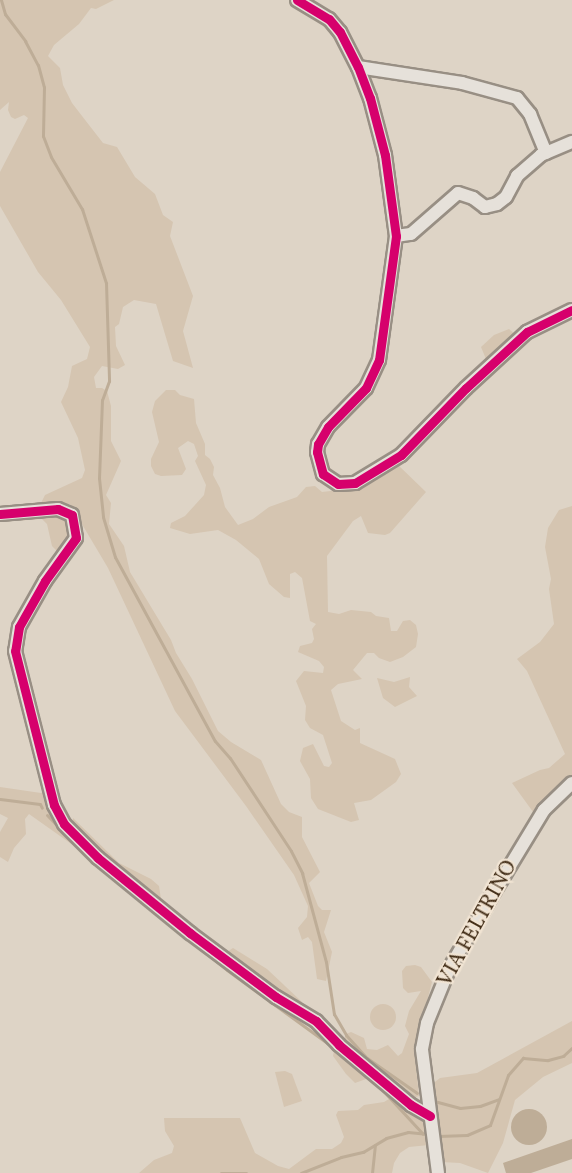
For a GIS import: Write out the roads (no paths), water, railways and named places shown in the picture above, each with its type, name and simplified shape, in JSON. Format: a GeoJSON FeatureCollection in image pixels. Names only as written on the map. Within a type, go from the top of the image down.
{"type":"FeatureCollection","features":[{"type":"Feature","properties":{"kind":"street"},"geometry":{"type":"LineString","coordinates":[[297,0],[329,19],[340,32],[358,67],[370,98],[385,155],[396,236],[383,341],[373,377],[355,402],[328,427],[318,444],[317,452],[323,474],[338,484],[355,483],[401,455],[466,388],[527,332],[572,310]]}},
{"type":"Feature","properties":{"kind":"street"},"geometry":{"type":"LineString","coordinates":[[358,67],[462,83],[517,98],[530,114],[546,153]]}},
{"type":"Feature","properties":{"kind":"street"},"geometry":{"type":"LineString","coordinates":[[396,236],[411,234],[458,193],[473,198],[485,207],[497,204],[506,197],[517,176],[546,153],[572,142]]}},
{"type":"Feature","properties":{"kind":"street"},"geometry":{"type":"LineString","coordinates":[[0,514],[58,509],[72,515],[76,538],[45,581],[19,627],[15,651],[54,805],[64,824],[98,858],[190,933],[276,997],[316,1021],[339,1045],[411,1105],[430,1116]]}},
{"type":"Feature","properties":{"kind":"street","name":"VIA FELTRINO"},"geometry":{"type":"LineString","coordinates":[[438,1169],[422,1049],[427,1023],[449,969],[544,810],[572,783]]}},
{"type":"Feature","properties":{"kind":"waterway"},"geometry":{"type":"LineString","coordinates":[[1,0],[5,14],[25,41],[38,65],[44,87],[43,136],[51,157],[82,209],[106,283],[109,381],[102,400],[99,478],[103,517],[115,557],[215,741],[230,758],[291,851],[302,873],[326,962],[334,1014],[346,1035],[367,1058],[417,1093]]}},
{"type":"Feature","properties":{"kind":"waterway"},"geometry":{"type":"LineString","coordinates":[[0,799],[40,804],[42,808]]}},
{"type":"Feature","properties":{"kind":"waterway"},"geometry":{"type":"LineString","coordinates":[[47,815],[81,850]]}},
{"type":"Feature","properties":{"kind":"waterway"},"geometry":{"type":"LineString","coordinates":[[141,901],[227,970],[334,1048]]}},
{"type":"Feature","properties":{"kind":"waterway"},"geometry":{"type":"LineString","coordinates":[[438,1136],[467,1135],[490,1125],[508,1075],[523,1058],[548,1060],[563,1056],[572,1048]]}},
{"type":"Feature","properties":{"kind":"waterway"},"geometry":{"type":"LineString","coordinates":[[376,1083],[423,1134]]}},
{"type":"Feature","properties":{"kind":"waterway"},"geometry":{"type":"LineString","coordinates":[[434,1101],[460,1108],[480,1106],[499,1099]]}},
{"type":"Feature","properties":{"kind":"waterway"},"geometry":{"type":"LineString","coordinates":[[301,1173],[341,1157],[363,1152],[386,1138],[408,1132],[428,1134]]}},
{"type":"Feature","properties":{"kind":"waterway"},"geometry":{"type":"LineString","coordinates":[[372,1173],[375,1145]]}},
{"type":"Feature","properties":{"kind":"waterway"},"geometry":{"type":"LineString","coordinates":[[221,1173],[246,1173]]}}]}
